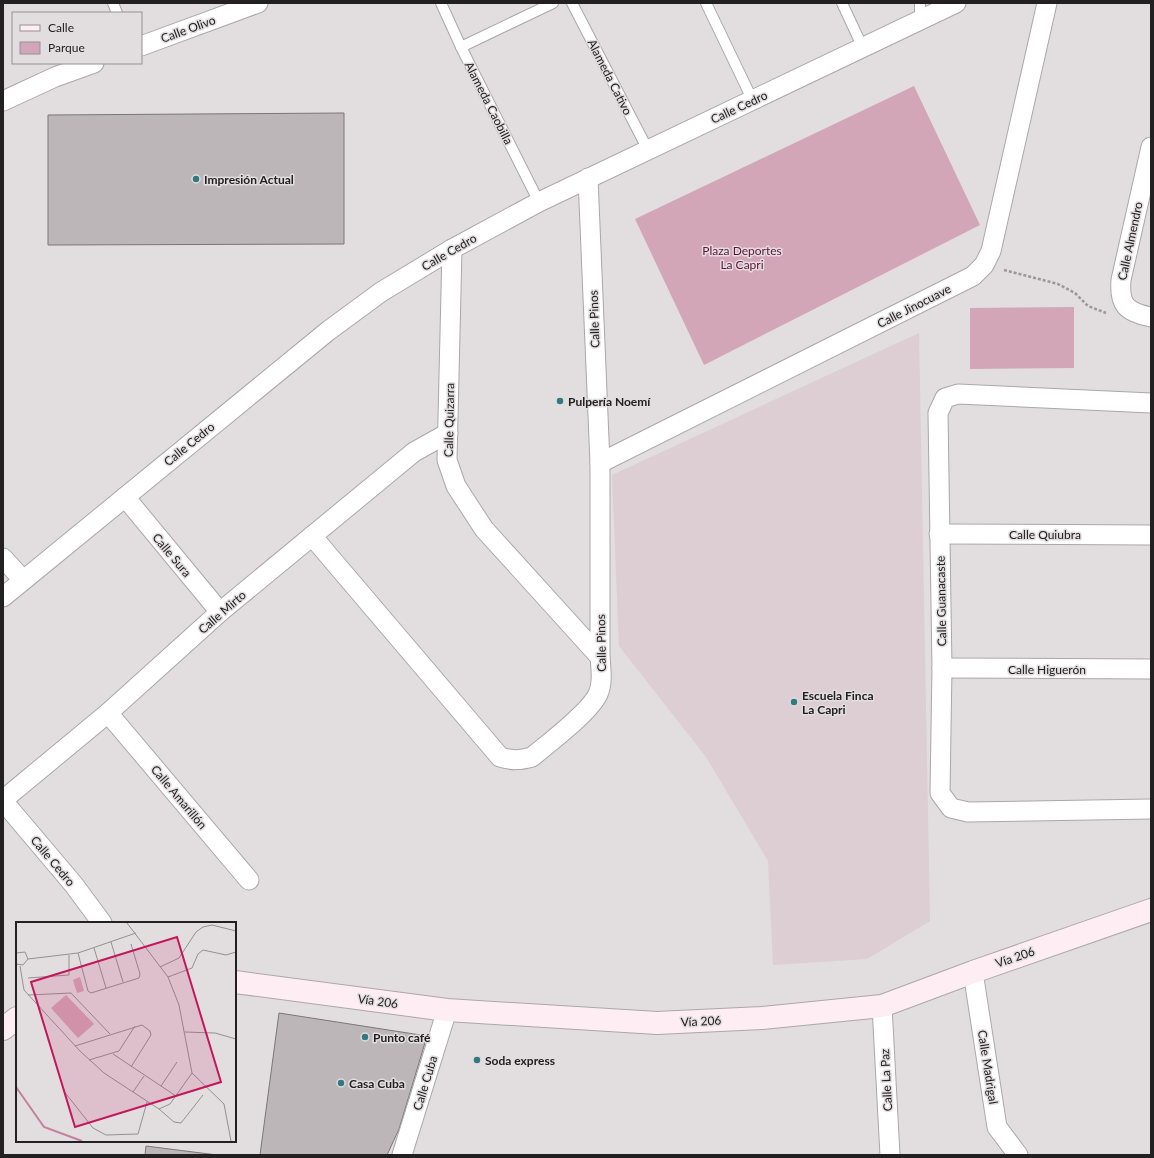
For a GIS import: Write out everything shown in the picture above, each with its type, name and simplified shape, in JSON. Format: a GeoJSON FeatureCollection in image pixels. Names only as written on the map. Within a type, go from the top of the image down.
{"type":"FeatureCollection","features":[{"type":"Feature","properties":{"kind":"main road","name":"Vía 206"},"geometry":{"type":"LineString","coordinates":[[236,982],[447,1010],[657,1023],[762,1018],[882,1006],[973,972],[1151,910]]}},
{"type":"Feature","properties":{"kind":"main road"},"geometry":{"type":"LineString","coordinates":[[3,1028],[16,1019]]}},
{"type":"Feature","properties":{"kind":"street","name":"Calle Olivo"},"geometry":{"type":"LineString","coordinates":[[142,46],[257,3]]}},
{"type":"Feature","properties":{"kind":"street","name":"Calle Cedro"},"geometry":{"type":"LineString","coordinates":[[3,597],[328,331],[381,292],[452,249],[539,202],[863,48],[920,12],[956,3]]}},
{"type":"Feature","properties":{"kind":"street","name":"Calle Jinocuave"},"geometry":{"type":"LineString","coordinates":[[600,463],[973,276],[984,265],[991,252],[1047,3]]}},
{"type":"Feature","properties":{"kind":"street"},"geometry":{"type":"LineString","coordinates":[[3,101],[55,77],[91,64]]}},
{"type":"Feature","properties":{"kind":"street","name":"Calle Almendro"},"geometry":{"type":"LineString","coordinates":[[1144,315],[1124,304],[1120,294],[1121,280],[1151,147]]}},
{"type":"Feature","properties":{"kind":"street","name":"Calle Pinos"},"geometry":{"type":"LineString","coordinates":[[312,536],[500,756],[508,760],[520,760],[532,757],[590,707],[598,694],[602,679],[600,657],[600,463],[588,178]]}},
{"type":"Feature","properties":{"kind":"street","name":"Calle Quizarra"},"geometry":{"type":"LineString","coordinates":[[452,249],[447,460],[456,486],[484,529],[600,657]]}},
{"type":"Feature","properties":{"kind":"street","name":"Calle Guanacaste"},"geometry":{"type":"LineString","coordinates":[[1151,403],[958,394],[945,398],[938,413],[942,668],[940,793],[951,808],[968,812],[1151,809]]}},
{"type":"Feature","properties":{"kind":"street","name":"Calle Mirto"},"geometry":{"type":"LineString","coordinates":[[3,800],[108,713],[220,612],[312,536],[414,452],[448,433]]}},
{"type":"Feature","properties":{"kind":"street","name":"Calle Sura"},"geometry":{"type":"LineString","coordinates":[[124,497],[220,612]]}},
{"type":"Feature","properties":{"kind":"street","name":"Calle Quiubra"},"geometry":{"type":"LineString","coordinates":[[940,534],[1151,535]]}},
{"type":"Feature","properties":{"kind":"street"},"geometry":{"type":"LineString","coordinates":[[3,558],[23,580]]}},
{"type":"Feature","properties":{"kind":"street","name":"Calle Higuerón"},"geometry":{"type":"LineString","coordinates":[[942,668],[1151,669]]}},
{"type":"Feature","properties":{"kind":"street","name":"Calle Amarillón"},"geometry":{"type":"LineString","coordinates":[[108,713],[249,880]]}},
{"type":"Feature","properties":{"kind":"street","name":"Calle Cedro"},"geometry":{"type":"LineString","coordinates":[[3,800],[74,885],[101,922]]}},
{"type":"Feature","properties":{"kind":"street","name":"Calle Madrigal"},"geometry":{"type":"LineString","coordinates":[[973,972],[997,1127],[1018,1155]]}},
{"type":"Feature","properties":{"kind":"street","name":"Calle La Paz"},"geometry":{"type":"LineString","coordinates":[[882,1006],[890,1155]]}},
{"type":"Feature","properties":{"kind":"street","name":"Calle Cuba"},"geometry":{"type":"LineString","coordinates":[[402,1155],[447,1010]]}},
{"type":"Feature","properties":{"kind":"lane","name":"Alameda Caobilla"},"geometry":{"type":"LineString","coordinates":[[441,3],[461,47],[539,202]]}},
{"type":"Feature","properties":{"kind":"lane"},"geometry":{"type":"LineString","coordinates":[[461,47],[552,3]]}},
{"type":"Feature","properties":{"kind":"lane","name":"Alameda Cativo"},"geometry":{"type":"LineString","coordinates":[[572,3],[648,150]]}},
{"type":"Feature","properties":{"kind":"lane"},"geometry":{"type":"LineString","coordinates":[[706,3],[753,101]]}},
{"type":"Feature","properties":{"kind":"lane"},"geometry":{"type":"LineString","coordinates":[[842,3],[863,48]]}},
{"type":"Feature","properties":{"kind":"path"},"geometry":{"type":"LineString","coordinates":[[984,265],[1058,284],[1075,293],[1088,306],[1104,313],[1144,315]]}},
{"type":"Feature","properties":{"kind":"shaded area","name":"Escuela Finca La Capri"},"geometry":{"type":"Polygon","coordinates":[[[919,333],[930,921],[867,959],[773,965],[768,861],[706,757],[619,646],[612,475],[919,333]]]}},
{"type":"Feature","properties":{"kind":"green space","name":"Plaza Deportes La Capri"},"geometry":{"type":"Polygon","coordinates":[[[914,86],[980,225],[704,365],[635,219],[914,86]]]}},
{"type":"Feature","properties":{"kind":"green space"},"geometry":{"type":"Polygon","coordinates":[[[1074,307],[1074,368],[970,369],[970,308],[1074,307]]]}},
{"type":"Feature","properties":{"kind":"building","name":"Impresión Actual"},"geometry":{"type":"Polygon","coordinates":[[[344,113],[344,244],[48,245],[48,115],[344,113]]]}},
{"type":"Feature","properties":{"kind":"building","name":"Casa Cuba"},"geometry":{"type":"Polygon","coordinates":[[[279,1013],[427,1036],[399,1129],[387,1155],[260,1155],[279,1013]]]}},
{"type":"Feature","properties":{"kind":"building"},"geometry":{"type":"Polygon","coordinates":[[[146,1146],[217,1155],[145,1155],[146,1146]]]}},
{"type":"Feature","properties":{"kind":"place","name":"Impresión Actual"},"geometry":{"type":"Point","coordinates":[196,179]}},
{"type":"Feature","properties":{"kind":"place","name":"Pulpería Noemí"},"geometry":{"type":"Point","coordinates":[560,401]}},
{"type":"Feature","properties":{"kind":"place","name":"Escuela Finca La Capri"},"geometry":{"type":"Point","coordinates":[794,702]}},
{"type":"Feature","properties":{"kind":"place","name":"Punto café"},"geometry":{"type":"Point","coordinates":[365,1037]}},
{"type":"Feature","properties":{"kind":"place","name":"Soda express"},"geometry":{"type":"Point","coordinates":[477,1060]}},
{"type":"Feature","properties":{"kind":"place","name":"Casa Cuba"},"geometry":{"type":"Point","coordinates":[341,1083]}}]}
